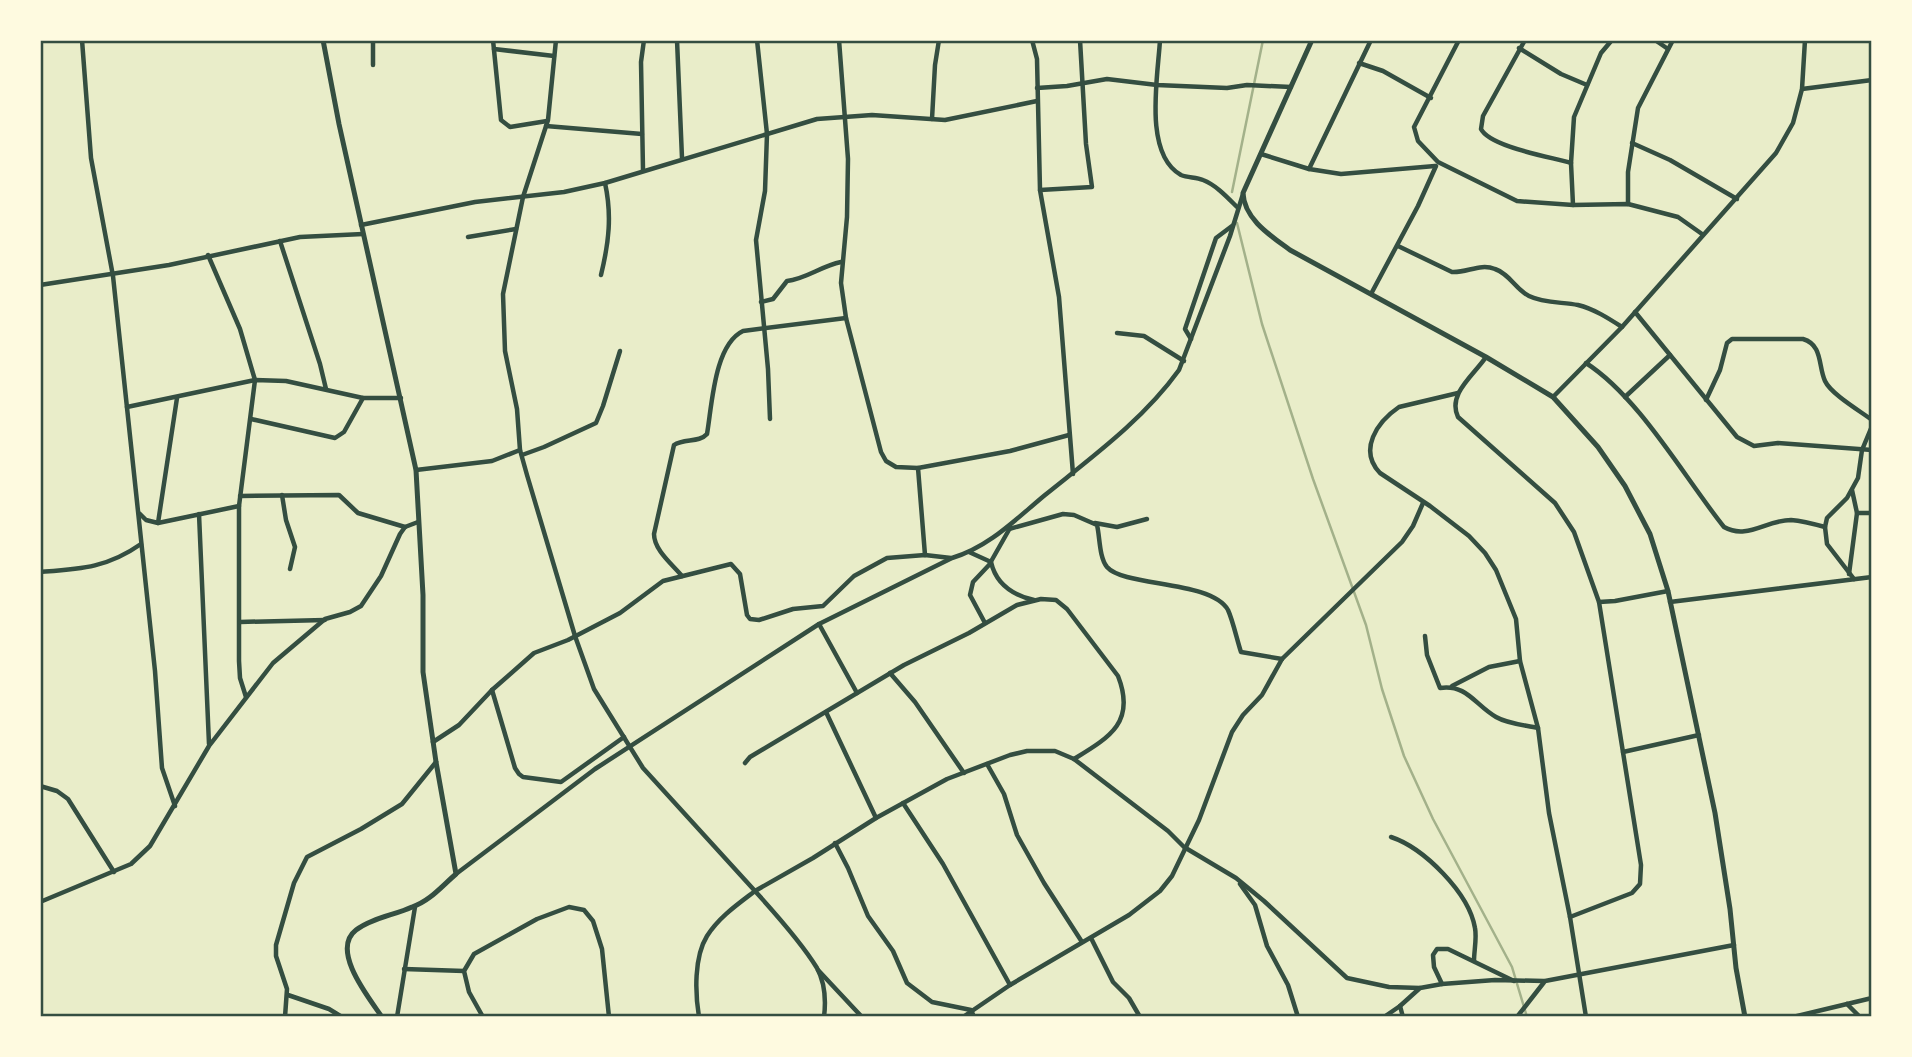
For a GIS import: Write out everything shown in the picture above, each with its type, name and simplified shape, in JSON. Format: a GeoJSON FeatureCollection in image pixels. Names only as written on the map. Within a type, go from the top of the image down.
{"type":"FeatureCollection","features":[{"type":"Feature","properties":{"kind":"street"},"geometry":{"type":"LineString","coordinates":[[82,40],[91,158],[113,276],[139,513],[155,671],[159,746],[162,768],[175,806]]}},
{"type":"Feature","properties":{"kind":"street"},"geometry":{"type":"LineString","coordinates":[[323,40],[416,471],[423,595],[423,672],[456,874]]}},
{"type":"Feature","properties":{"kind":"street"},"geometry":{"type":"LineString","coordinates":[[373,40],[373,65]]}},
{"type":"Feature","properties":{"kind":"street"},"geometry":{"type":"LineString","coordinates":[[493,40],[501,120],[510,127],[547,123],[642,134]]}},
{"type":"Feature","properties":{"kind":"street"},"geometry":{"type":"LineString","coordinates":[[556,40],[547,123],[523,197],[503,294],[502,319],[505,351],[517,409],[521,452],[541,529],[594,689],[629,745],[649,774],[755,891],[817,970],[862,1017]]}},
{"type":"Feature","properties":{"kind":"street"},"geometry":{"type":"LineString","coordinates":[[643,170],[641,62],[644,40]]}},
{"type":"Feature","properties":{"kind":"street"},"geometry":{"type":"LineString","coordinates":[[677,40],[682,158]]}},
{"type":"Feature","properties":{"kind":"street"},"geometry":{"type":"LineString","coordinates":[[757,40],[767,134],[765,191],[756,240],[770,419]]}},
{"type":"Feature","properties":{"kind":"street"},"geometry":{"type":"LineString","coordinates":[[839,40],[847,195],[841,283],[846,317],[881,452],[886,461],[896,467],[918,468],[1010,451],[1069,435]]}},
{"type":"Feature","properties":{"kind":"street"},"geometry":{"type":"LineString","coordinates":[[932,119],[939,40]]}},
{"type":"Feature","properties":{"kind":"street"},"geometry":{"type":"LineString","coordinates":[[1032,40],[1037,59],[1040,190],[1059,297],[1073,475]]}},
{"type":"Feature","properties":{"kind":"street"},"geometry":{"type":"LineString","coordinates":[[1040,190],[1092,187],[1086,144],[1080,40]]}},
{"type":"Feature","properties":{"kind":"street"},"geometry":{"type":"LineString","coordinates":[[1160,40],[1156,136],[1166,159],[1182,175],[1203,180],[1224,193],[1237,207]]}},
{"type":"Feature","properties":{"kind":"street"},"geometry":{"type":"LineString","coordinates":[[382,1017],[350,965],[346,948],[356,930],[393,913],[415,907],[629,745],[819,624],[995,537],[1073,475],[1120,434],[1167,387],[1184,361],[1237,207],[1312,40]]}},
{"type":"Feature","properties":{"kind":"street"},"geometry":{"type":"LineString","coordinates":[[1309,169],[1371,40]]}},
{"type":"Feature","properties":{"kind":"street"},"geometry":{"type":"LineString","coordinates":[[1459,40],[1414,127],[1418,141],[1437,164],[1517,201],[1573,205],[1628,204],[1678,217],[1702,234]]}},
{"type":"Feature","properties":{"kind":"street"},"geometry":{"type":"LineString","coordinates":[[1524,40],[1483,116],[1481,129],[1483,134],[1498,142],[1572,163]]}},
{"type":"Feature","properties":{"kind":"street"},"geometry":{"type":"LineString","coordinates":[[1573,205],[1574,117],[1601,53],[1612,40]]}},
{"type":"Feature","properties":{"kind":"street"},"geometry":{"type":"LineString","coordinates":[[1655,40],[1668,49]]}},
{"type":"Feature","properties":{"kind":"street"},"geometry":{"type":"LineString","coordinates":[[1628,204],[1628,172],[1638,108],[1673,40]]}},
{"type":"Feature","properties":{"kind":"street"},"geometry":{"type":"LineString","coordinates":[[1552,397],[1622,327],[1776,153],[1793,123],[1802,89],[1805,40]]}},
{"type":"Feature","properties":{"kind":"street"},"geometry":{"type":"LineString","coordinates":[[1519,48],[1561,74],[1587,85]]}},
{"type":"Feature","properties":{"kind":"street"},"geometry":{"type":"LineString","coordinates":[[494,49],[554,56]]}},
{"type":"Feature","properties":{"kind":"street"},"geometry":{"type":"LineString","coordinates":[[1359,63],[1383,71],[1430,98]]}},
{"type":"Feature","properties":{"kind":"street"},"geometry":{"type":"LineString","coordinates":[[1037,88],[1107,79],[1157,85],[1227,88],[1247,85],[1291,86]]}},
{"type":"Feature","properties":{"kind":"street"},"geometry":{"type":"LineString","coordinates":[[1802,89],[1872,80]]}},
{"type":"Feature","properties":{"kind":"street"},"geometry":{"type":"LineString","coordinates":[[361,225],[475,202],[564,192],[605,183],[817,119],[845,116],[945,120],[1037,101]]}},
{"type":"Feature","properties":{"kind":"street"},"geometry":{"type":"LineString","coordinates":[[1632,143],[1670,160],[1737,200]]}},
{"type":"Feature","properties":{"kind":"street"},"geometry":{"type":"LineString","coordinates":[[1261,154],[1309,169],[1342,174],[1437,164]]}},
{"type":"Feature","properties":{"kind":"street"},"geometry":{"type":"LineString","coordinates":[[1371,293],[1398,246],[1437,164]]}},
{"type":"Feature","properties":{"kind":"street"},"geometry":{"type":"LineString","coordinates":[[601,275],[610,228],[610,207],[605,183]]}},
{"type":"Feature","properties":{"kind":"street"},"geometry":{"type":"LineString","coordinates":[[1243,193],[1249,213],[1290,250],[1486,357],[1552,397],[1598,447],[1625,486],[1650,534],[1668,591],[1715,813],[1745,1017]]}},
{"type":"Feature","properties":{"kind":"street"},"geometry":{"type":"LineString","coordinates":[[1192,340],[1185,329],[1216,239],[1232,226]]}},
{"type":"Feature","properties":{"kind":"street"},"geometry":{"type":"LineString","coordinates":[[468,237],[516,229]]}},
{"type":"Feature","properties":{"kind":"street"},"geometry":{"type":"LineString","coordinates":[[40,285],[113,276],[300,237],[363,234]]}},
{"type":"Feature","properties":{"kind":"street"},"geometry":{"type":"LineString","coordinates":[[280,241],[326,389]]}},
{"type":"Feature","properties":{"kind":"street"},"geometry":{"type":"LineString","coordinates":[[1398,246],[1452,272],[1462,273],[1486,267],[1497,269],[1531,297],[1586,307],[1622,327]]}},
{"type":"Feature","properties":{"kind":"street"},"geometry":{"type":"LineString","coordinates":[[208,255],[240,329],[255,380],[239,506],[240,678],[246,698]]}},
{"type":"Feature","properties":{"kind":"street"},"geometry":{"type":"LineString","coordinates":[[761,302],[773,299],[787,281],[802,279],[808,273],[841,262]]}},
{"type":"Feature","properties":{"kind":"street"},"geometry":{"type":"LineString","coordinates":[[1635,312],[1737,437],[1754,446],[1778,443],[1872,450]]}},
{"type":"Feature","properties":{"kind":"street"},"geometry":{"type":"LineString","coordinates":[[682,576],[654,541],[670,454],[677,442],[703,439],[708,434],[716,379],[731,340],[743,331],[846,317]]}},
{"type":"Feature","properties":{"kind":"street"},"geometry":{"type":"LineString","coordinates":[[1117,333],[1144,336],[1184,361]]}},
{"type":"Feature","properties":{"kind":"street"},"geometry":{"type":"LineString","coordinates":[[1706,400],[1720,370],[1727,344],[1732,339],[1803,340],[1813,344],[1826,384],[1872,423],[1862,450],[1858,478],[1827,518],[1825,527],[1827,544],[1855,580]]}},
{"type":"Feature","properties":{"kind":"street"},"geometry":{"type":"LineString","coordinates":[[416,471],[492,461],[555,443],[596,423],[620,351]]}},
{"type":"Feature","properties":{"kind":"street"},"geometry":{"type":"LineString","coordinates":[[1625,397],[1670,354]]}},
{"type":"Feature","properties":{"kind":"street"},"geometry":{"type":"LineString","coordinates":[[1486,357],[1458,393],[1454,405],[1458,418],[1555,503],[1574,532],[1599,601],[1641,865],[1640,884],[1632,892],[1570,917]]}},
{"type":"Feature","properties":{"kind":"street"},"geometry":{"type":"LineString","coordinates":[[1587,363],[1602,373],[1625,397],[1724,527],[1731,531],[1749,532],[1763,525],[1791,520],[1825,527]]}},
{"type":"Feature","properties":{"kind":"street"},"geometry":{"type":"LineString","coordinates":[[127,407],[255,380],[286,381],[363,398],[401,398]]}},
{"type":"Feature","properties":{"kind":"street"},"geometry":{"type":"LineString","coordinates":[[1458,393],[1399,408],[1384,419],[1370,446],[1373,466],[1469,536],[1485,553],[1496,570],[1516,619],[1520,661],[1538,728],[1549,813],[1570,917],[1586,1017]]}},
{"type":"Feature","properties":{"kind":"street"},"geometry":{"type":"LineString","coordinates":[[158,523],[177,398]]}},
{"type":"Feature","properties":{"kind":"street"},"geometry":{"type":"LineString","coordinates":[[251,419],[335,438],[344,432],[363,398]]}},
{"type":"Feature","properties":{"kind":"street"},"geometry":{"type":"LineString","coordinates":[[918,468],[925,555]]}},
{"type":"Feature","properties":{"kind":"street"},"geometry":{"type":"LineString","coordinates":[[1849,573],[1857,513],[1852,489]]}},
{"type":"Feature","properties":{"kind":"street"},"geometry":{"type":"LineString","coordinates":[[282,495],[286,520],[295,547],[290,569]]}},
{"type":"Feature","properties":{"kind":"street"},"geometry":{"type":"LineString","coordinates":[[240,496],[339,495],[358,513],[405,527],[418,522]]}},
{"type":"Feature","properties":{"kind":"street"},"geometry":{"type":"LineString","coordinates":[[963,1017],[1010,985],[1146,904],[1160,891],[1172,876],[1199,820],[1232,732],[1242,715],[1262,695],[1282,659],[1402,542],[1423,503]]}},
{"type":"Feature","properties":{"kind":"street"},"geometry":{"type":"LineString","coordinates":[[139,513],[146,520],[158,523],[239,506]]}},
{"type":"Feature","properties":{"kind":"street"},"geometry":{"type":"LineString","coordinates":[[1857,513],[1872,513]]}},
{"type":"Feature","properties":{"kind":"street"},"geometry":{"type":"LineString","coordinates":[[199,514],[209,746]]}},
{"type":"Feature","properties":{"kind":"street"},"geometry":{"type":"LineString","coordinates":[[1009,530],[1063,514],[1074,515],[1097,525],[1104,564],[1110,570],[1175,585],[1210,597],[1227,609],[1241,652],[1282,659]]}},
{"type":"Feature","properties":{"kind":"street"},"geometry":{"type":"LineString","coordinates":[[985,623],[970,595],[973,582],[991,562],[1015,519]]}},
{"type":"Feature","properties":{"kind":"street"},"geometry":{"type":"LineString","coordinates":[[1087,522],[1116,527],[1147,519]]}},
{"type":"Feature","properties":{"kind":"street"},"geometry":{"type":"LineString","coordinates":[[240,622],[325,620],[355,610],[368,598],[405,527]]}},
{"type":"Feature","properties":{"kind":"street"},"geometry":{"type":"LineString","coordinates":[[40,572],[93,567],[121,557],[142,544]]}},
{"type":"Feature","properties":{"kind":"street"},"geometry":{"type":"LineString","coordinates":[[969,552],[991,562]]}},
{"type":"Feature","properties":{"kind":"street"},"geometry":{"type":"LineString","coordinates":[[433,742],[459,724],[534,653],[620,613],[663,581],[726,564],[734,566],[740,574],[747,615],[750,619],[759,620],[793,609],[822,606],[854,576],[881,561],[925,555],[952,558]]}},
{"type":"Feature","properties":{"kind":"street"},"geometry":{"type":"LineString","coordinates":[[991,562],[994,574],[1003,586],[1014,594],[1035,600]]}},
{"type":"Feature","properties":{"kind":"street"},"geometry":{"type":"LineString","coordinates":[[1670,603],[1872,577]]}},
{"type":"Feature","properties":{"kind":"street"},"geometry":{"type":"LineString","coordinates":[[1599,601],[1668,591]]}},
{"type":"Feature","properties":{"kind":"street"},"geometry":{"type":"LineString","coordinates":[[745,763],[750,757],[890,673],[1017,605],[1035,600],[1056,600],[1067,609],[1118,676],[1121,684],[1124,709],[1118,725],[1102,741],[1074,759]]}},
{"type":"Feature","properties":{"kind":"street"},"geometry":{"type":"LineString","coordinates":[[40,902],[114,872],[141,857],[175,806],[209,746],[273,663],[325,620]]}},
{"type":"Feature","properties":{"kind":"street"},"geometry":{"type":"LineString","coordinates":[[819,624],[857,694]]}},
{"type":"Feature","properties":{"kind":"street"},"geometry":{"type":"LineString","coordinates":[[1425,636],[1427,655],[1440,688],[1452,686],[1489,667],[1520,661]]}},
{"type":"Feature","properties":{"kind":"street"},"geometry":{"type":"LineString","coordinates":[[890,673],[915,702],[964,773]]}},
{"type":"Feature","properties":{"kind":"street"},"geometry":{"type":"LineString","coordinates":[[1452,686],[1471,696],[1496,718],[1538,728]]}},
{"type":"Feature","properties":{"kind":"street"},"geometry":{"type":"LineString","coordinates":[[492,690],[515,768],[523,777],[561,782],[624,737]]}},
{"type":"Feature","properties":{"kind":"street"},"geometry":{"type":"LineString","coordinates":[[826,712],[876,818]]}},
{"type":"Feature","properties":{"kind":"street"},"geometry":{"type":"LineString","coordinates":[[1623,752],[1699,735]]}},
{"type":"Feature","properties":{"kind":"street"},"geometry":{"type":"LineString","coordinates":[[699,1017],[699,963],[706,937],[729,910],[755,891],[813,859],[903,803],[964,773],[1027,751],[1055,751],[1074,759],[1168,831],[1184,848],[1236,878],[1347,978],[1390,987],[1420,988],[1442,984],[1545,981],[1734,945]]}},
{"type":"Feature","properties":{"kind":"street"},"geometry":{"type":"LineString","coordinates":[[285,1017],[288,995],[276,956],[276,945],[294,883],[307,857],[361,830],[402,804],[436,762]]}},
{"type":"Feature","properties":{"kind":"street"},"geometry":{"type":"LineString","coordinates":[[987,764],[1004,794],[1017,835],[1082,942]]}},
{"type":"Feature","properties":{"kind":"street"},"geometry":{"type":"LineString","coordinates":[[40,786],[57,791],[68,799],[114,872]]}},
{"type":"Feature","properties":{"kind":"street"},"geometry":{"type":"LineString","coordinates":[[903,803],[943,864],[1010,985]]}},
{"type":"Feature","properties":{"kind":"street"},"geometry":{"type":"LineString","coordinates":[[1391,837],[1401,840],[1420,853],[1441,871],[1458,892],[1476,928],[1474,961]]}},
{"type":"Feature","properties":{"kind":"street"},"geometry":{"type":"LineString","coordinates":[[835,843],[868,916],[894,951],[907,983],[932,1002],[971,1010]]}},
{"type":"Feature","properties":{"kind":"street"},"geometry":{"type":"LineString","coordinates":[[1236,878],[1255,905],[1267,946],[1288,985],[1298,1017]]}},
{"type":"Feature","properties":{"kind":"street"},"geometry":{"type":"LineString","coordinates":[[397,1017],[415,907]]}},
{"type":"Feature","properties":{"kind":"street"},"geometry":{"type":"LineString","coordinates":[[483,1017],[469,992],[464,971],[474,954],[537,919],[569,907],[584,911],[593,921],[602,949],[610,1017]]}},
{"type":"Feature","properties":{"kind":"street"},"geometry":{"type":"LineString","coordinates":[[1091,938],[1113,982],[1129,998],[1140,1017]]}},
{"type":"Feature","properties":{"kind":"street"},"geometry":{"type":"LineString","coordinates":[[1442,984],[1434,967],[1433,955],[1437,949],[1448,949],[1514,981]]}},
{"type":"Feature","properties":{"kind":"street"},"geometry":{"type":"LineString","coordinates":[[404,969],[464,971]]}},
{"type":"Feature","properties":{"kind":"street"},"geometry":{"type":"LineString","coordinates":[[817,970],[824,993],[824,1017]]}},
{"type":"Feature","properties":{"kind":"street"},"geometry":{"type":"LineString","coordinates":[[1517,1017],[1545,981]]}},
{"type":"Feature","properties":{"kind":"street"},"geometry":{"type":"LineString","coordinates":[[1384,1017],[1420,988]]}},
{"type":"Feature","properties":{"kind":"street"},"geometry":{"type":"LineString","coordinates":[[288,995],[329,1009],[342,1017]]}},
{"type":"Feature","properties":{"kind":"street"},"geometry":{"type":"LineString","coordinates":[[1793,1017],[1872,998]]}},
{"type":"Feature","properties":{"kind":"street"},"geometry":{"type":"LineString","coordinates":[[1847,1004],[1860,1017]]}},
{"type":"Feature","properties":{"kind":"street"},"geometry":{"type":"LineString","coordinates":[[1400,1006],[1403,1017]]}},
{"type":"Feature","properties":{"kind":"street"},"geometry":{"type":"LineString","coordinates":[[971,1010],[974,1017]]}},
{"type":"Feature","properties":{"kind":"waterway"},"geometry":{"type":"LineString","coordinates":[[1232,192],[1263,40]]}},
{"type":"Feature","properties":{"kind":"waterway"},"geometry":{"type":"LineString","coordinates":[[1237,223],[1262,324],[1313,479],[1366,625],[1382,689],[1404,756],[1433,819],[1512,967],[1527,1017]]}}]}
